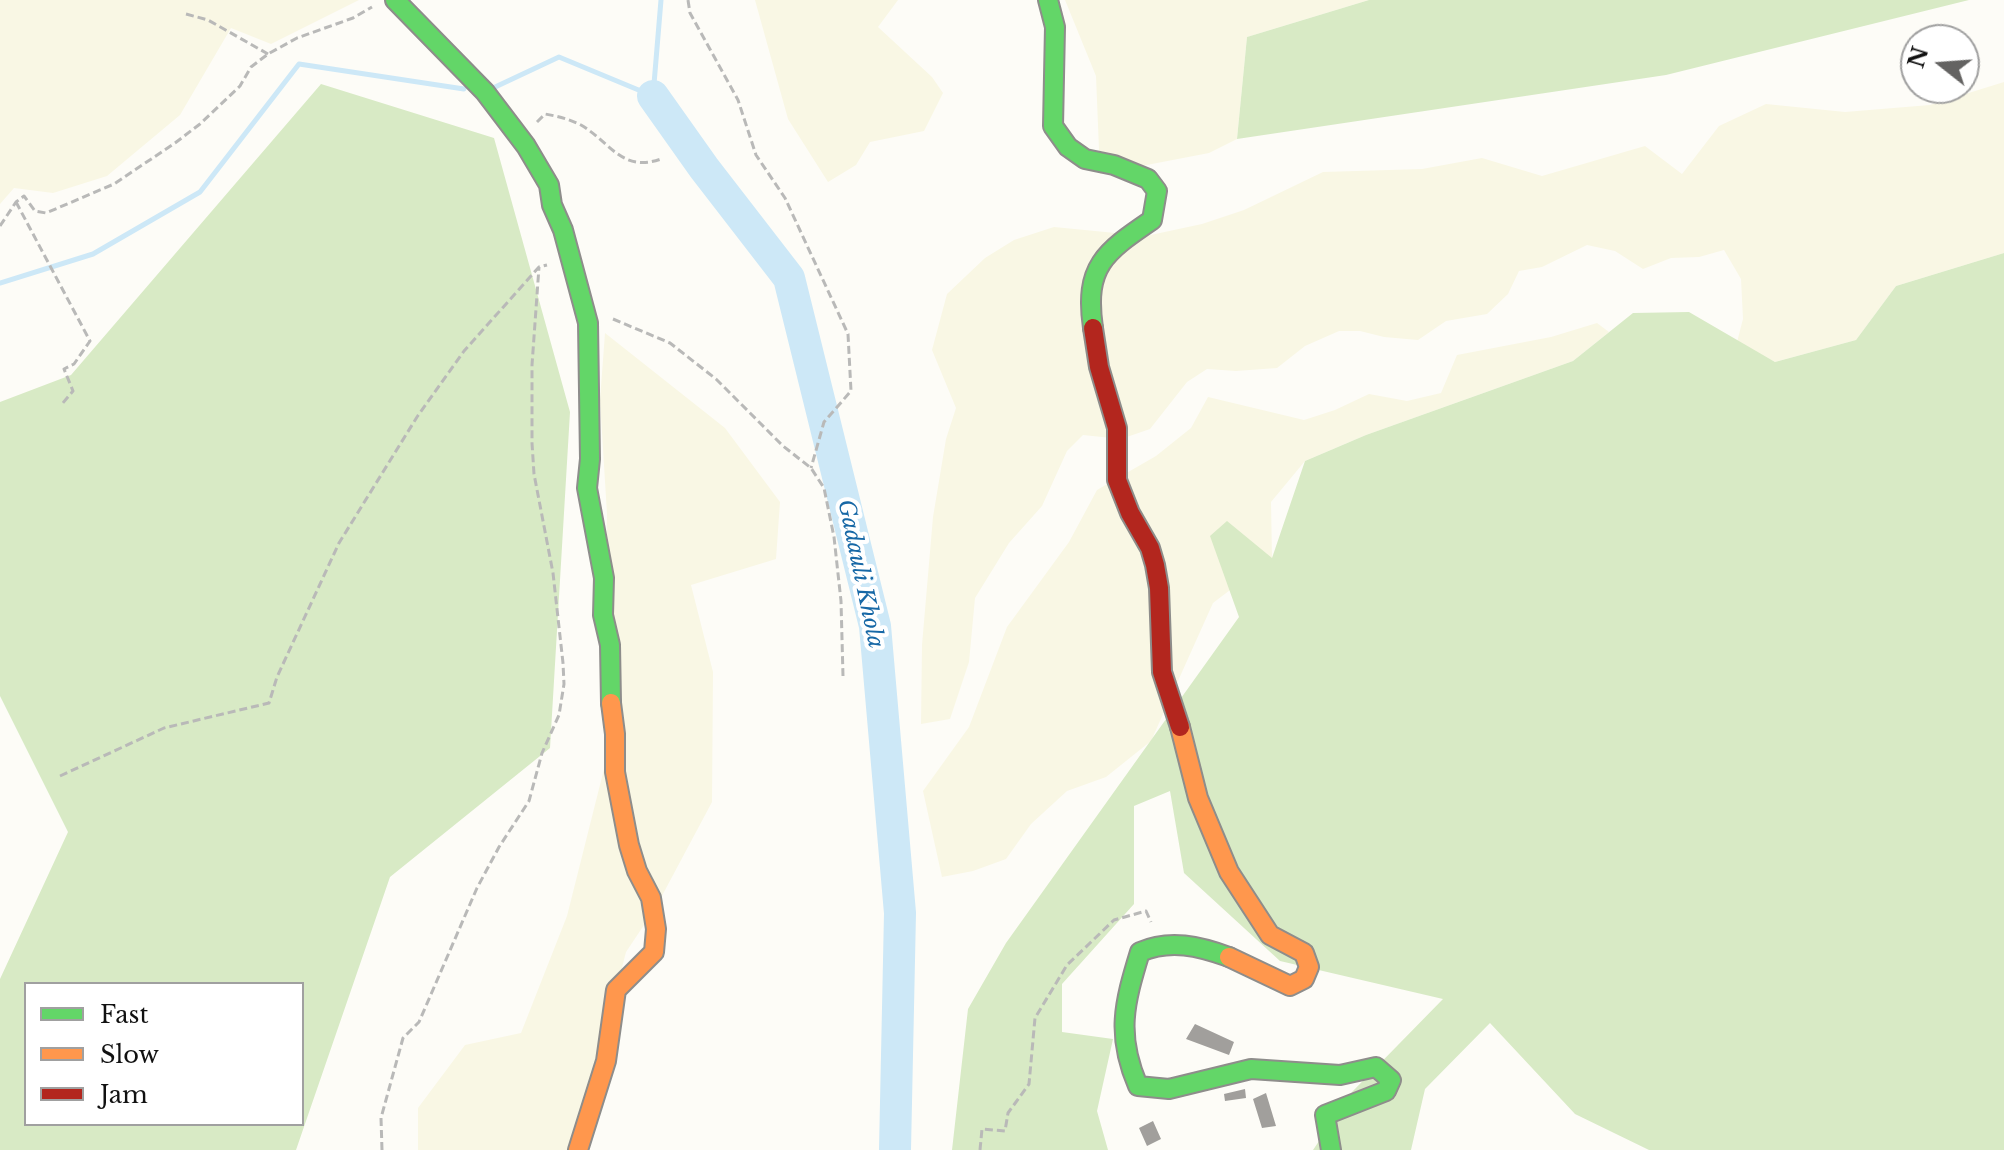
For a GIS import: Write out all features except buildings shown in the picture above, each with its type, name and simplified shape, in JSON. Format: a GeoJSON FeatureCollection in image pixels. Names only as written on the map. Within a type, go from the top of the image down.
{"type":"FeatureCollection","features":[{"type":"Feature","properties":{"kind":"street"},"geometry":{"type":"LineString","coordinates":[[395,0],[485,92],[526,146],[549,185],[552,205],[563,230],[588,323],[590,459],[587,488],[604,578],[603,615],[610,645],[609,689],[618,795],[637,871],[651,898],[656,929],[654,952],[616,990],[612,1037],[600,1087],[582,1128],[578,1150]]}},
{"type":"Feature","properties":{"kind":"street"},"geometry":{"type":"LineString","coordinates":[[1048,0],[1055,27],[1053,126],[1068,147],[1085,159],[1114,165],[1148,179],[1157,191],[1152,220],[1111,248],[1097,272],[1089,299],[1099,367],[1117,428],[1117,480],[1155,565],[1159,588],[1162,672],[1179,722],[1198,798],[1229,872],[1270,935],[1304,953],[1309,967],[1304,979],[1290,986],[1242,962],[1189,946],[1161,944],[1140,952],[1131,982],[1124,1027],[1127,1061],[1138,1086],[1169,1089],[1251,1069],[1340,1075],[1376,1067],[1391,1080],[1386,1091],[1325,1115],[1331,1150]]}},
{"type":"Feature","properties":{"kind":"path"},"geometry":{"type":"LineString","coordinates":[[688,0],[690,13],[738,100],[756,155],[785,198],[848,334],[851,391],[824,422],[811,468]]}},
{"type":"Feature","properties":{"kind":"path"},"geometry":{"type":"LineString","coordinates":[[0,226],[16,202],[24,196],[35,211],[46,213],[114,184],[200,124],[240,86],[251,67],[268,54],[297,38],[353,18],[375,6]]}},
{"type":"Feature","properties":{"kind":"path"},"geometry":{"type":"LineString","coordinates":[[186,14],[208,20],[268,54]]}},
{"type":"Feature","properties":{"kind":"path"},"geometry":{"type":"LineString","coordinates":[[526,146],[531,128],[545,114],[583,126],[617,155],[645,165],[661,159]]}},
{"type":"Feature","properties":{"kind":"path"},"geometry":{"type":"LineString","coordinates":[[16,202],[90,341],[74,364],[64,369],[73,391],[62,404]]}},
{"type":"Feature","properties":{"kind":"path"},"geometry":{"type":"LineString","coordinates":[[60,776],[164,728],[269,703],[277,677],[339,543],[417,417],[464,351],[539,267],[570,261]]}},
{"type":"Feature","properties":{"kind":"path"},"geometry":{"type":"LineString","coordinates":[[382,1150],[381,1118],[403,1038],[419,1022],[477,888],[529,801],[542,753],[559,715],[564,684],[563,663],[553,573],[534,474],[532,443],[532,365],[539,267]]}},
{"type":"Feature","properties":{"kind":"path"},"geometry":{"type":"LineString","coordinates":[[609,316],[670,343],[716,379],[783,446],[811,468],[824,488],[834,537],[841,601],[843,676]]}},
{"type":"Feature","properties":{"kind":"path"},"geometry":{"type":"LineString","coordinates":[[980,1150],[982,1129],[1005,1131],[1008,1113],[1029,1084],[1035,1018],[1067,965],[1114,920],[1146,911],[1161,944]]}},
{"type":"Feature","properties":{"kind":"shaded area"},"geometry":{"type":"Polygon","coordinates":[[[0,0],[359,0],[271,44],[231,28],[180,115],[107,176],[53,193],[14,188],[0,204],[0,0]]]}},
{"type":"Feature","properties":{"kind":"shaded area"},"geometry":{"type":"Polygon","coordinates":[[[755,0],[898,0],[878,27],[932,77],[943,93],[924,131],[870,142],[856,165],[828,182],[788,119],[755,0]]]}},
{"type":"Feature","properties":{"kind":"shaded area"},"geometry":{"type":"Polygon","coordinates":[[[1065,0],[1369,0],[1247,37],[1237,139],[1209,153],[1100,174],[1096,76],[1065,0]]]}},
{"type":"Feature","properties":{"kind":"shaded area"},"geometry":{"type":"Polygon","coordinates":[[[2004,82],[2004,253],[1896,286],[1856,340],[1775,362],[1737,342],[1743,319],[1741,279],[1724,250],[1699,257],[1671,258],[1643,269],[1615,251],[1587,245],[1542,267],[1519,271],[1508,294],[1487,314],[1446,321],[1418,340],[1339,331],[1305,346],[1277,368],[1236,371],[1207,369],[1187,382],[1150,429],[1121,439],[1083,435],[1067,451],[1042,506],[1009,543],[975,598],[969,662],[950,719],[921,724],[922,645],[933,517],[946,439],[956,408],[932,350],[947,294],[985,258],[1014,240],[1054,227],[1146,236],[1202,224],[1244,210],[1323,172],[1422,169],[1482,158],[1542,176],[1645,146],[1682,174],[1719,126],[1766,104],[1845,112],[1933,104],[1980,104],[1980,89],[2004,82]]]}},
{"type":"Feature","properties":{"kind":"shaded area"},"geometry":{"type":"Polygon","coordinates":[[[1597,323],[1609,332],[1573,361],[1366,435],[1305,461],[1271,502],[1272,558],[1213,603],[1151,741],[1106,777],[1067,791],[1031,824],[1006,859],[973,871],[942,877],[923,791],[969,727],[1007,627],[1069,542],[1097,490],[1156,456],[1191,428],[1208,397],[1304,420],[1369,394],[1407,401],[1441,393],[1457,355],[1551,337],[1597,323]]]}},
{"type":"Feature","properties":{"kind":"shaded area"},"geometry":{"type":"Polygon","coordinates":[[[605,333],[725,428],[780,502],[776,559],[691,585],[713,672],[712,802],[656,907],[626,952],[597,1066],[587,1150],[418,1150],[418,1108],[465,1045],[521,1033],[567,916],[604,769],[607,514],[600,400],[605,333]]]}},
{"type":"Feature","properties":{"kind":"green space"},"geometry":{"type":"Polygon","coordinates":[[[1369,0],[1969,0],[1666,75],[1237,139],[1247,37],[1369,0]]]}},
{"type":"Feature","properties":{"kind":"green space"},"geometry":{"type":"Polygon","coordinates":[[[321,84],[494,138],[570,412],[550,748],[390,877],[296,1150],[0,1150],[0,979],[68,832],[0,696],[0,402],[71,375],[321,84]]]}},
{"type":"Feature","properties":{"kind":"green space"},"geometry":{"type":"Polygon","coordinates":[[[2004,253],[2004,1150],[1649,1150],[1575,1114],[1490,1023],[1425,1089],[1411,1150],[1313,1150],[1352,1092],[1443,999],[1280,961],[1184,873],[1170,791],[1134,806],[1134,904],[1062,984],[1062,1032],[1113,1039],[1097,1111],[1108,1150],[952,1150],[968,1009],[1006,943],[1239,617],[1210,536],[1227,521],[1272,558],[1305,461],[1366,435],[1573,361],[1633,313],[1689,312],[1775,362],[1856,340],[1896,286],[2004,253]]]}},
{"type":"Feature","properties":{"kind":"waterway"},"geometry":{"type":"LineString","coordinates":[[493,88],[559,57],[653,96],[661,0]]}},
{"type":"Feature","properties":{"kind":"waterway"},"geometry":{"type":"LineString","coordinates":[[0,283],[93,254],[200,192],[299,64],[464,89]]}},
{"type":"Feature","properties":{"kind":"waterway","name":"Gadauli Khola"},"geometry":{"type":"LineString","coordinates":[[653,96],[789,278],[875,626],[900,913],[895,1150]]}},
{"type":"Feature","properties":{"kind":"traffic: fast"},"geometry":{"type":"LineString","coordinates":[[395,0],[485,92],[526,146],[549,185],[552,205],[563,230],[588,323],[590,459],[587,488],[604,578],[603,615],[610,645],[611,703]]}},
{"type":"Feature","properties":{"kind":"traffic: fast"},"geometry":{"type":"LineString","coordinates":[[1048,0],[1055,27],[1053,126],[1068,147],[1085,159],[1114,165],[1148,179],[1157,191],[1152,220],[1110,252],[1095,275],[1091,307],[1093,328]]}},
{"type":"Feature","properties":{"kind":"traffic: fast"},"geometry":{"type":"LineString","coordinates":[[1229,957],[1173,945],[1140,952],[1125,1019],[1127,1051],[1138,1086],[1169,1089],[1251,1069],[1340,1075],[1376,1067],[1391,1080],[1386,1091],[1325,1115],[1331,1150]]}},
{"type":"Feature","properties":{"kind":"traffic: slow"},"geometry":{"type":"LineString","coordinates":[[578,1150],[606,1061],[616,990],[654,952],[656,929],[651,898],[637,871],[629,845],[615,772],[611,703]]}},
{"type":"Feature","properties":{"kind":"traffic: slow"},"geometry":{"type":"LineString","coordinates":[[1180,727],[1198,798],[1229,872],[1270,935],[1304,953],[1309,967],[1304,979],[1290,986],[1229,957]]}},
{"type":"Feature","properties":{"kind":"traffic: jam"},"geometry":{"type":"LineString","coordinates":[[1093,328],[1099,367],[1117,428],[1117,480],[1155,565],[1159,588],[1162,672],[1180,727]]}}]}
